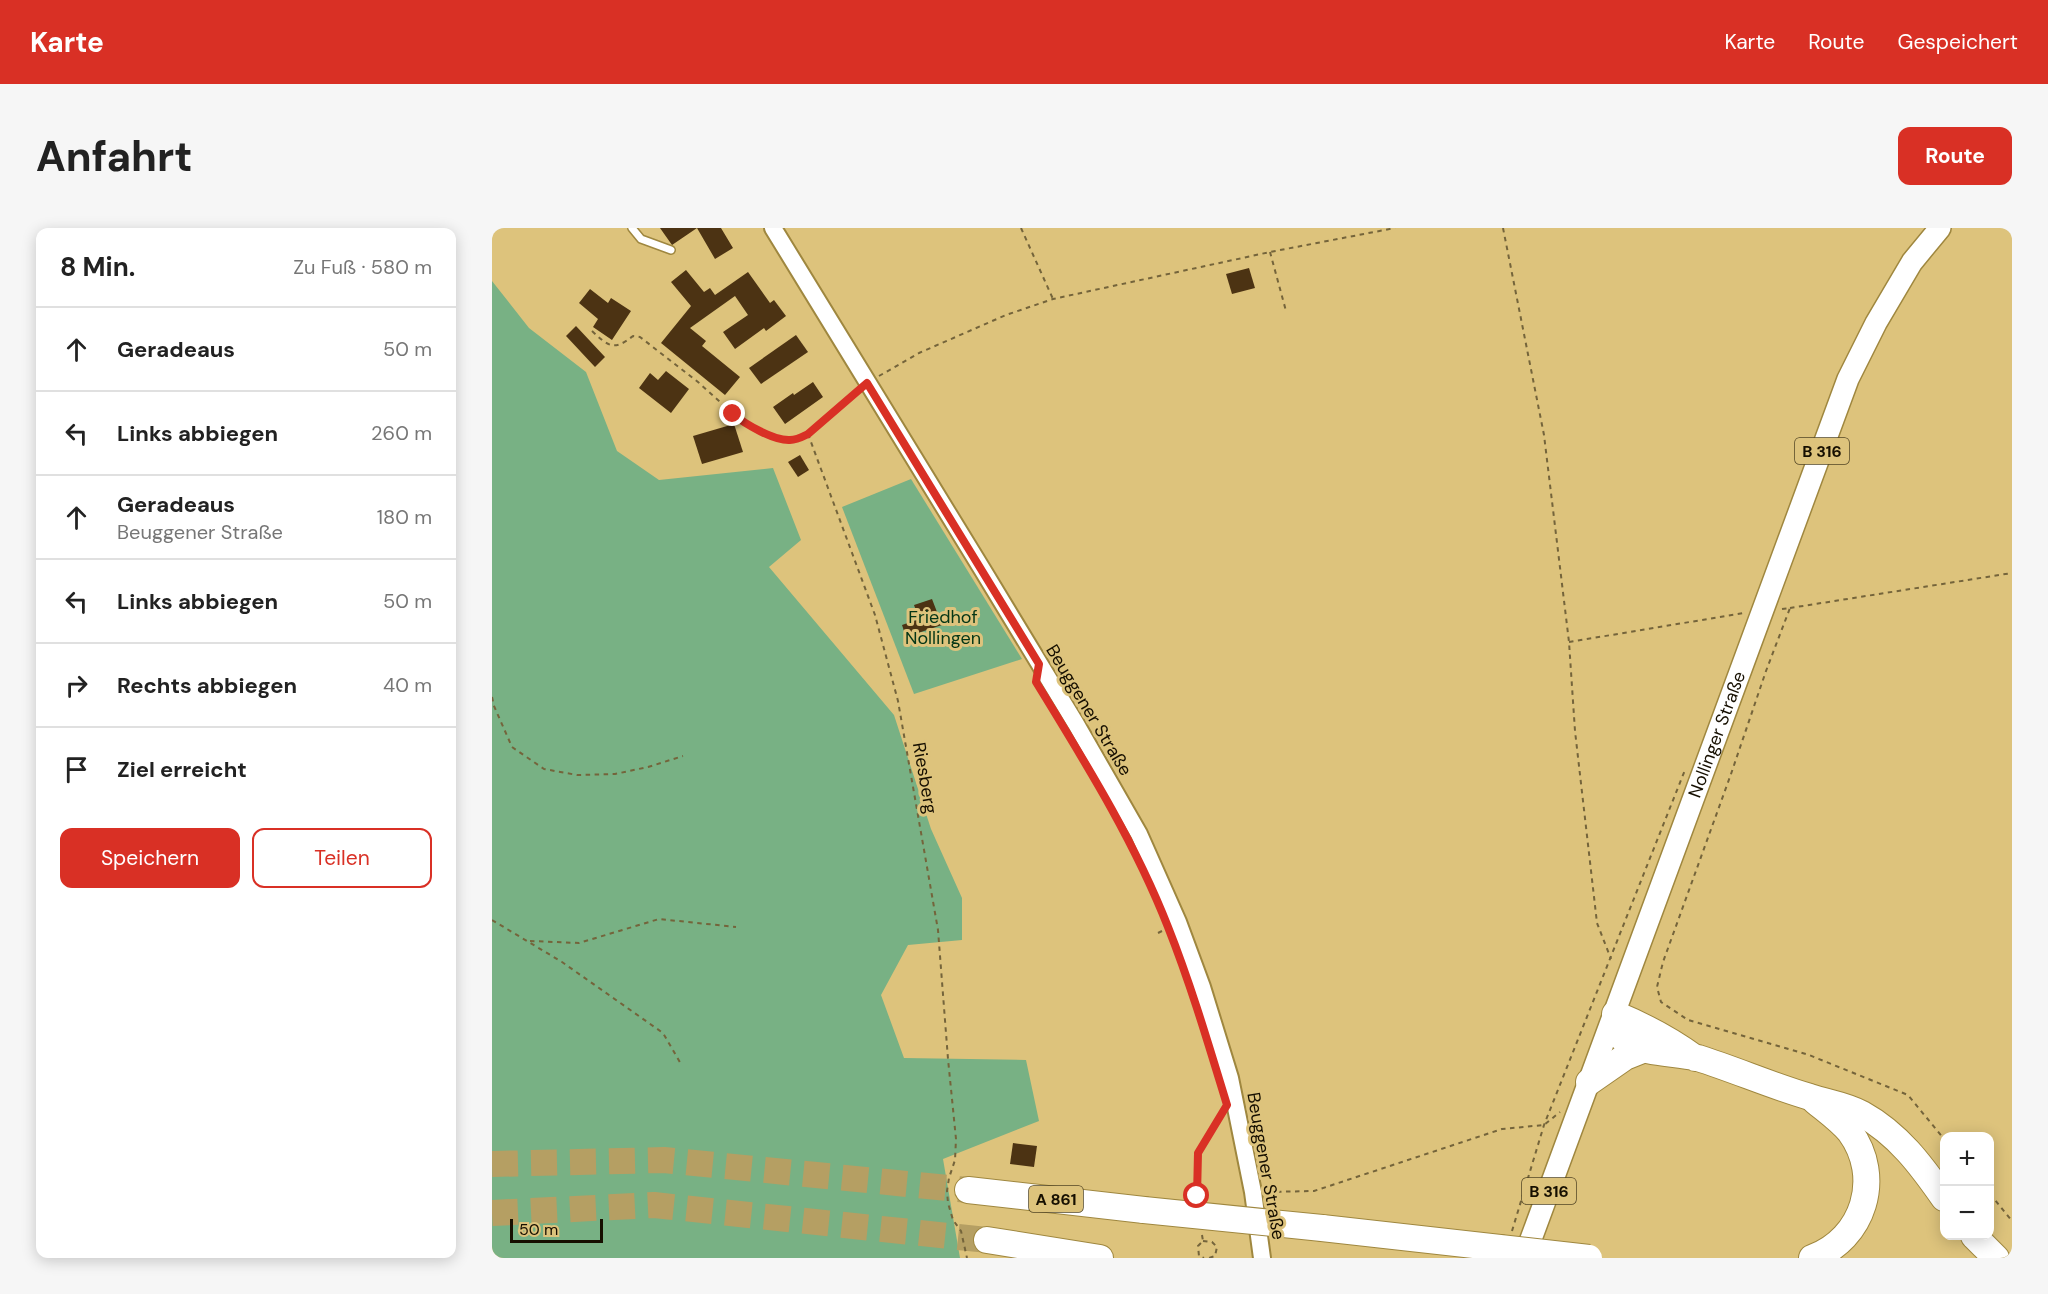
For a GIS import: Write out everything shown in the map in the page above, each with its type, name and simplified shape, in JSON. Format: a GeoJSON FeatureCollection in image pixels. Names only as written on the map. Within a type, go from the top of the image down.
{"type":"FeatureCollection","features":[{"type":"Feature","properties":{"kind":"highway"},"geometry":{"type":"LineString","coordinates":[[1615,1014],[1618,1032],[1629,1043],[1645,1049],[1695,1058],[1810,1097],[1845,1106],[1875,1121],[1891,1133],[1919,1163],[1940,1192]]}},
{"type":"Feature","properties":{"kind":"highway"},"geometry":{"type":"LineString","coordinates":[[1615,1014],[1667,1038],[1695,1058]]}},
{"type":"Feature","properties":{"kind":"highway"},"geometry":{"type":"LineString","coordinates":[[1589,1082],[1625,1057],[1645,1049]]}},
{"type":"Feature","properties":{"kind":"highway"},"geometry":{"type":"LineString","coordinates":[[1810,1097],[1850,1132],[1866,1165],[1868,1182],[1863,1209],[1846,1236],[1834,1247],[1812,1258]]}},
{"type":"Feature","properties":{"kind":"highway","name":"A 861"},"geometry":{"type":"LineString","coordinates":[[968,1190],[1589,1258]]}},
{"type":"Feature","properties":{"kind":"highway"},"geometry":{"type":"LineString","coordinates":[[987,1240],[1100,1258]]}},
{"type":"Feature","properties":{"kind":"highway"},"geometry":{"type":"LineString","coordinates":[[1978,1240],[1996,1258]]}},
{"type":"Feature","properties":{"kind":"main road","name":"Nollinger Straße"},"geometry":{"type":"LineString","coordinates":[[1526,1253],[1848,379],[1876,323],[1912,262],[1940,228]]}},
{"type":"Feature","properties":{"kind":"street","name":"Beuggener Straße"},"geometry":{"type":"LineString","coordinates":[[773,228],[1058,694],[1138,834],[1178,922],[1202,987],[1230,1077],[1253,1192],[1262,1258]]}},
{"type":"Feature","properties":{"kind":"lane"},"geometry":{"type":"LineString","coordinates":[[632,228],[641,239],[671,250]]}},
{"type":"Feature","properties":{"kind":"path"},"geometry":{"type":"LineString","coordinates":[[1020,228],[1053,299]]}},
{"type":"Feature","properties":{"kind":"path"},"geometry":{"type":"LineString","coordinates":[[592,331],[604,342],[615,346],[621,345],[633,336],[640,337],[698,382],[738,418],[786,440],[798,439],[808,434],[867,383],[919,352],[1006,315],[1053,299],[1270,252],[1395,228]]}},
{"type":"Feature","properties":{"kind":"path"},"geometry":{"type":"LineString","coordinates":[[1503,228],[1544,435],[1569,642],[1575,731],[1597,923],[1611,959],[1544,1125],[1512,1230],[1526,1253]]}},
{"type":"Feature","properties":{"kind":"path"},"geometry":{"type":"LineString","coordinates":[[1270,252],[1286,312]]}},
{"type":"Feature","properties":{"kind":"path","name":"Riesberg"},"geometry":{"type":"LineString","coordinates":[[808,434],[874,615],[898,701],[938,930],[956,1139]]}},
{"type":"Feature","properties":{"kind":"path"},"geometry":{"type":"LineString","coordinates":[[1569,642],[2012,573]]}},
{"type":"Feature","properties":{"kind":"path"},"geometry":{"type":"LineString","coordinates":[[1790,608],[1663,962],[1657,987],[1661,1002],[1688,1020],[1809,1054],[1908,1095],[1940,1134]]}},
{"type":"Feature","properties":{"kind":"path"},"geometry":{"type":"LineString","coordinates":[[492,697],[512,747],[544,769],[577,775],[615,774],[683,756]]}},
{"type":"Feature","properties":{"kind":"path"},"geometry":{"type":"LineString","coordinates":[[527,941],[579,943],[659,919],[736,927]]}},
{"type":"Feature","properties":{"kind":"path"},"geometry":{"type":"LineString","coordinates":[[492,920],[562,962],[663,1033],[681,1065]]}},
{"type":"Feature","properties":{"kind":"path"},"geometry":{"type":"LineString","coordinates":[[1197,1196],[1198,1153],[1223,1111]]}},
{"type":"Feature","properties":{"kind":"path"},"geometry":{"type":"LineString","coordinates":[[1253,1192],[1314,1191],[1502,1130],[1544,1125]]}},
{"type":"Feature","properties":{"kind":"path"},"geometry":{"type":"LineString","coordinates":[[1994,1200],[2012,1221]]}},
{"type":"Feature","properties":{"kind":"path"},"geometry":{"type":"LineString","coordinates":[[1201,1230],[1203,1241]]}},
{"type":"Feature","properties":{"kind":"path"},"geometry":{"type":"LineString","coordinates":[[1203,1241],[1198,1246],[1199,1256],[1204,1258]]}},
{"type":"Feature","properties":{"kind":"path"},"geometry":{"type":"LineString","coordinates":[[1203,1241],[1212,1242],[1216,1248],[1215,1256],[1209,1258]]}},
{"type":"Feature","properties":{"kind":"green space"},"geometry":{"type":"Polygon","coordinates":[[[492,281],[529,328],[586,372],[617,451],[659,480],[773,468],[801,540],[769,567],[894,715],[931,829],[962,898],[962,940],[908,945],[881,995],[904,1058],[1026,1060],[1039,1121],[943,1159],[960,1258],[492,1258],[492,281]]]}},
{"type":"Feature","properties":{"kind":"green space","name":"Friedhof Nollingen"},"geometry":{"type":"Polygon","coordinates":[[[911,479],[1022,659],[914,694],[842,507],[911,479]]]}},
{"type":"Feature","properties":{"kind":"building"},"geometry":{"type":"Polygon","coordinates":[[[660,228],[697,228],[672,245],[660,228]]]}},
{"type":"Feature","properties":{"kind":"building"},"geometry":{"type":"Polygon","coordinates":[[[697,228],[721,228],[733,248],[715,259],[697,228]]]}},
{"type":"Feature","properties":{"kind":"building"},"geometry":{"type":"Polygon","coordinates":[[[1249,268],[1255,288],[1232,294],[1226,274],[1249,268]]]}},
{"type":"Feature","properties":{"kind":"building"},"geometry":{"type":"Polygon","coordinates":[[[686,270],[704,292],[710,288],[715,295],[748,272],[770,303],[774,300],[786,316],[766,331],[764,328],[735,349],[723,332],[748,315],[735,296],[690,328],[706,341],[702,346],[740,377],[725,395],[661,343],[691,306],[671,282],[686,270]]]}},
{"type":"Feature","properties":{"kind":"building"},"geometry":{"type":"Polygon","coordinates":[[[590,289],[608,303],[611,298],[631,311],[612,340],[593,327],[598,319],[579,303],[590,289]]]}},
{"type":"Feature","properties":{"kind":"building"},"geometry":{"type":"Polygon","coordinates":[[[576,326],[605,357],[595,367],[566,336],[576,326]]]}},
{"type":"Feature","properties":{"kind":"building"},"geometry":{"type":"Polygon","coordinates":[[[796,335],[808,352],[761,384],[749,368],[796,335]]]}},
{"type":"Feature","properties":{"kind":"building"},"geometry":{"type":"Polygon","coordinates":[[[666,371],[689,389],[671,413],[639,388],[650,373],[658,380],[666,371]]]}},
{"type":"Feature","properties":{"kind":"building"},"geometry":{"type":"Polygon","coordinates":[[[813,382],[823,397],[785,424],[773,407],[813,382]]]}},
{"type":"Feature","properties":{"kind":"building"},"geometry":{"type":"Polygon","coordinates":[[[734,424],[743,452],[702,464],[693,436],[734,424]]]}},
{"type":"Feature","properties":{"kind":"building"},"geometry":{"type":"Polygon","coordinates":[[[800,455],[809,470],[798,477],[788,462],[800,455]]]}},
{"type":"Feature","properties":{"kind":"building"},"geometry":{"type":"Polygon","coordinates":[[[932,599],[942,625],[906,637],[902,625],[919,619],[914,605],[932,599]]]}},
{"type":"Feature","properties":{"kind":"building"},"geometry":{"type":"Polygon","coordinates":[[[1013,1143],[1037,1146],[1034,1167],[1010,1164],[1013,1143]]]}},
{"type":"Feature","properties":{"kind":"tunnel"},"geometry":{"type":"LineString","coordinates":[[492,1164],[664,1160],[968,1190]]}},
{"type":"Feature","properties":{"kind":"tunnel"},"geometry":{"type":"LineString","coordinates":[[492,1213],[654,1205],[987,1240]]}},
{"type":"Feature","properties":{"kind":"route"},"geometry":{"type":"LineString","coordinates":[[733,414],[780,439],[798,439],[808,434],[867,383],[1039,664],[1036,682],[1109,802],[1168,927],[1227,1105],[1198,1153],[1197,1196]]}}]}
